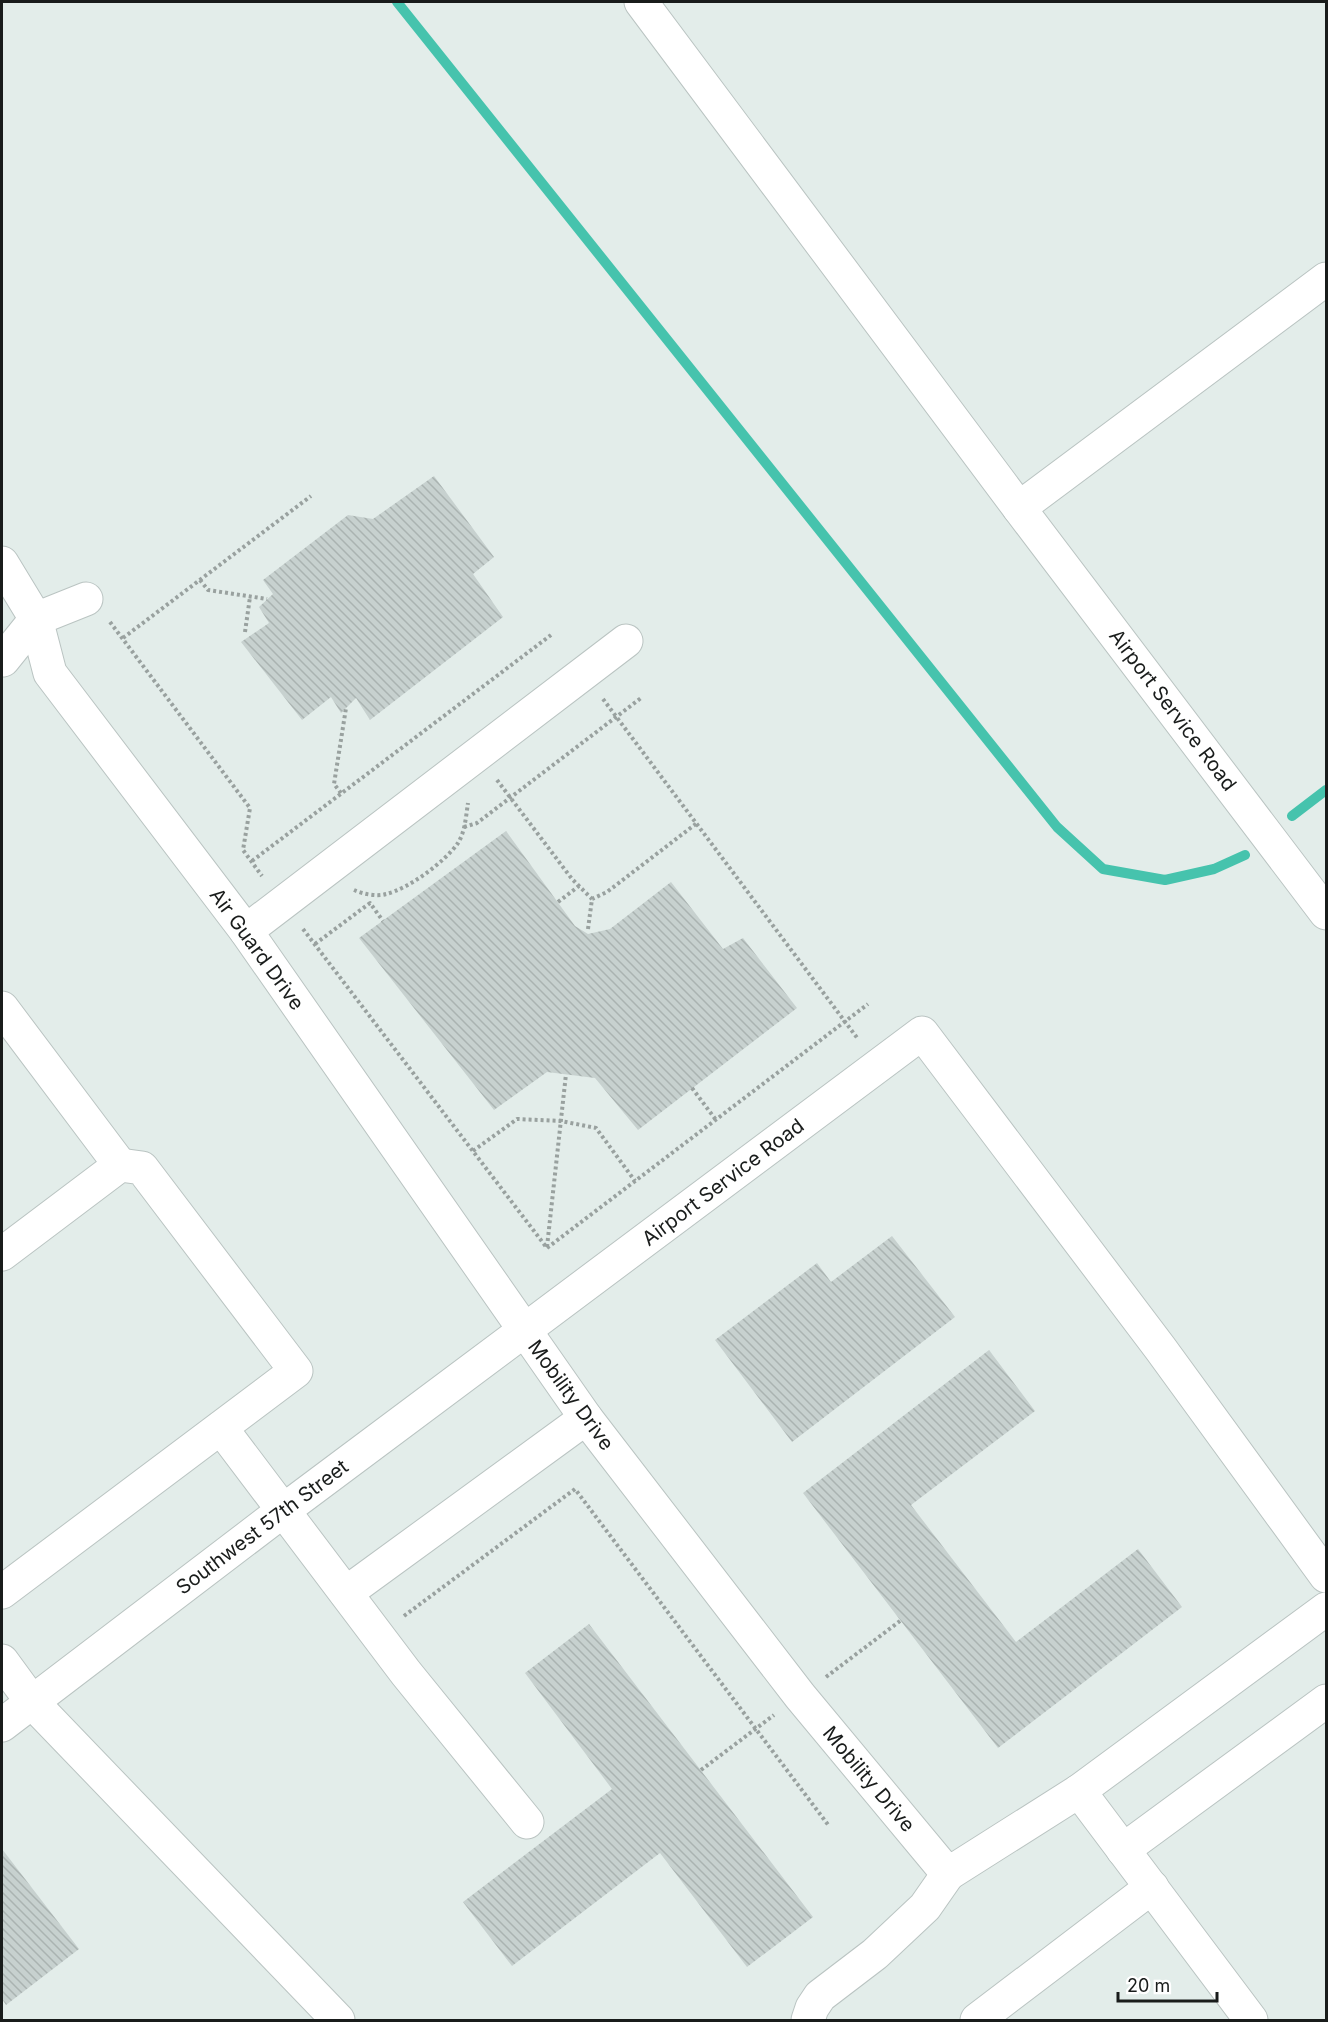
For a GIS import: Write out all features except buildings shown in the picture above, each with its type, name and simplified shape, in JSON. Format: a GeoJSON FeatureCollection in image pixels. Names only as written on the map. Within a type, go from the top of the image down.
{"type":"FeatureCollection","features":[{"type":"Feature","properties":{"kind":"lane","name":"Airport Service Road"},"geometry":{"type":"LineString","coordinates":[[641,2],[1019,508],[1326,913]]}},
{"type":"Feature","properties":{"kind":"lane"},"geometry":{"type":"LineString","coordinates":[[1019,508],[1326,279]]}},
{"type":"Feature","properties":{"kind":"lane","name":"Air Guard Drive"},"geometry":{"type":"LineString","coordinates":[[2,563],[36,619],[50,674],[246,930],[524,1331]]}},
{"type":"Feature","properties":{"kind":"lane"},"geometry":{"type":"LineString","coordinates":[[50,674],[2,660],[36,619],[95,607]]}},
{"type":"Feature","properties":{"kind":"lane"},"geometry":{"type":"LineString","coordinates":[[246,930],[626,641]]}},
{"type":"Feature","properties":{"kind":"lane"},"geometry":{"type":"LineString","coordinates":[[2,1008],[120,1165]]}},
{"type":"Feature","properties":{"kind":"lane","name":"Airport Service Road"},"geometry":{"type":"LineString","coordinates":[[524,1331],[922,1033],[1160,1348],[1326,1576]]}},
{"type":"Feature","properties":{"kind":"lane"},"geometry":{"type":"LineString","coordinates":[[2,1254],[120,1165],[142,1168],[296,1371],[2,1592]]}},
{"type":"Feature","properties":{"kind":"lane","name":"Mobility Drive"},"geometry":{"type":"LineString","coordinates":[[524,1331],[586,1418],[800,1696],[948,1874]]}},
{"type":"Feature","properties":{"kind":"lane","name":"Southwest 57th Street"},"geometry":{"type":"LineString","coordinates":[[2,1725],[524,1331]]}},
{"type":"Feature","properties":{"kind":"lane"},"geometry":{"type":"LineString","coordinates":[[346,1593],[586,1418]]}},
{"type":"Feature","properties":{"kind":"lane"},"geometry":{"type":"LineString","coordinates":[[221,1428],[406,1672],[527,1822]]}},
{"type":"Feature","properties":{"kind":"lane"},"geometry":{"type":"LineString","coordinates":[[808,2020],[820,1996],[875,1954],[925,1907],[948,1874],[1080,1791],[1326,1609]]}},
{"type":"Feature","properties":{"kind":"lane"},"geometry":{"type":"LineString","coordinates":[[2,1661],[32,1702],[338,2020]]}},
{"type":"Feature","properties":{"kind":"lane"},"geometry":{"type":"LineString","coordinates":[[1123,1850],[1326,1701]]}},
{"type":"Feature","properties":{"kind":"lane"},"geometry":{"type":"LineString","coordinates":[[1080,1791],[1251,2020]]}},
{"type":"Feature","properties":{"kind":"lane"},"geometry":{"type":"LineString","coordinates":[[977,2020],[1152,1887]]}},
{"type":"Feature","properties":{"kind":"path"},"geometry":{"type":"LineString","coordinates":[[123,638],[311,496]]}},
{"type":"Feature","properties":{"kind":"path"},"geometry":{"type":"LineString","coordinates":[[200,580],[208,590],[267,599]]}},
{"type":"Feature","properties":{"kind":"path"},"geometry":{"type":"LineString","coordinates":[[245,632],[250,597]]}},
{"type":"Feature","properties":{"kind":"path"},"geometry":{"type":"LineString","coordinates":[[95,607],[123,638],[250,808],[243,850],[264,879]]}},
{"type":"Feature","properties":{"kind":"path"},"geometry":{"type":"LineString","coordinates":[[252,861],[551,635]]}},
{"type":"Feature","properties":{"kind":"path"},"geometry":{"type":"LineString","coordinates":[[599,694],[863,1045]]}},
{"type":"Feature","properties":{"kind":"path"},"geometry":{"type":"LineString","coordinates":[[464,828],[477,823],[641,698]]}},
{"type":"Feature","properties":{"kind":"path"},"geometry":{"type":"LineString","coordinates":[[341,793],[334,784],[346,708]]}},
{"type":"Feature","properties":{"kind":"path"},"geometry":{"type":"LineString","coordinates":[[493,774],[579,886],[592,899]]}},
{"type":"Feature","properties":{"kind":"path"},"geometry":{"type":"LineString","coordinates":[[352,889],[362,893],[384,895],[405,887],[427,872],[458,843],[464,828],[469,798]]}},
{"type":"Feature","properties":{"kind":"path"},"geometry":{"type":"LineString","coordinates":[[592,899],[607,891],[697,824]]}},
{"type":"Feature","properties":{"kind":"path"},"geometry":{"type":"LineString","coordinates":[[558,902],[579,886]]}},
{"type":"Feature","properties":{"kind":"path"},"geometry":{"type":"LineString","coordinates":[[370,894],[370,903],[383,921]]}},
{"type":"Feature","properties":{"kind":"path"},"geometry":{"type":"LineString","coordinates":[[588,929],[592,899]]}},
{"type":"Feature","properties":{"kind":"path"},"geometry":{"type":"LineString","coordinates":[[370,903],[315,944],[547,1248]]}},
{"type":"Feature","properties":{"kind":"path"},"geometry":{"type":"LineString","coordinates":[[547,1248],[868,1004]]}},
{"type":"Feature","properties":{"kind":"path"},"geometry":{"type":"LineString","coordinates":[[547,1248],[566,1074]]}},
{"type":"Feature","properties":{"kind":"path"},"geometry":{"type":"LineString","coordinates":[[692,1088],[716,1120]]}},
{"type":"Feature","properties":{"kind":"path"},"geometry":{"type":"LineString","coordinates":[[473,1151],[517,1119],[561,1121],[596,1128],[635,1181]]}},
{"type":"Feature","properties":{"kind":"path"},"geometry":{"type":"LineString","coordinates":[[399,1620],[575,1489],[829,1826]]}},
{"type":"Feature","properties":{"kind":"path"},"geometry":{"type":"LineString","coordinates":[[827,1676],[900,1621]]}},
{"type":"Feature","properties":{"kind":"path"},"geometry":{"type":"LineString","coordinates":[[701,1770],[778,1712]]}},
{"type":"Feature","properties":{"kind":"waterway"},"geometry":{"type":"LineString","coordinates":[[397,2],[1057,827],[1103,869],[1165,880],[1214,869],[1245,855]]}},
{"type":"Feature","properties":{"kind":"waterway"},"geometry":{"type":"LineString","coordinates":[[1292,816],[1326,790]]}}]}
